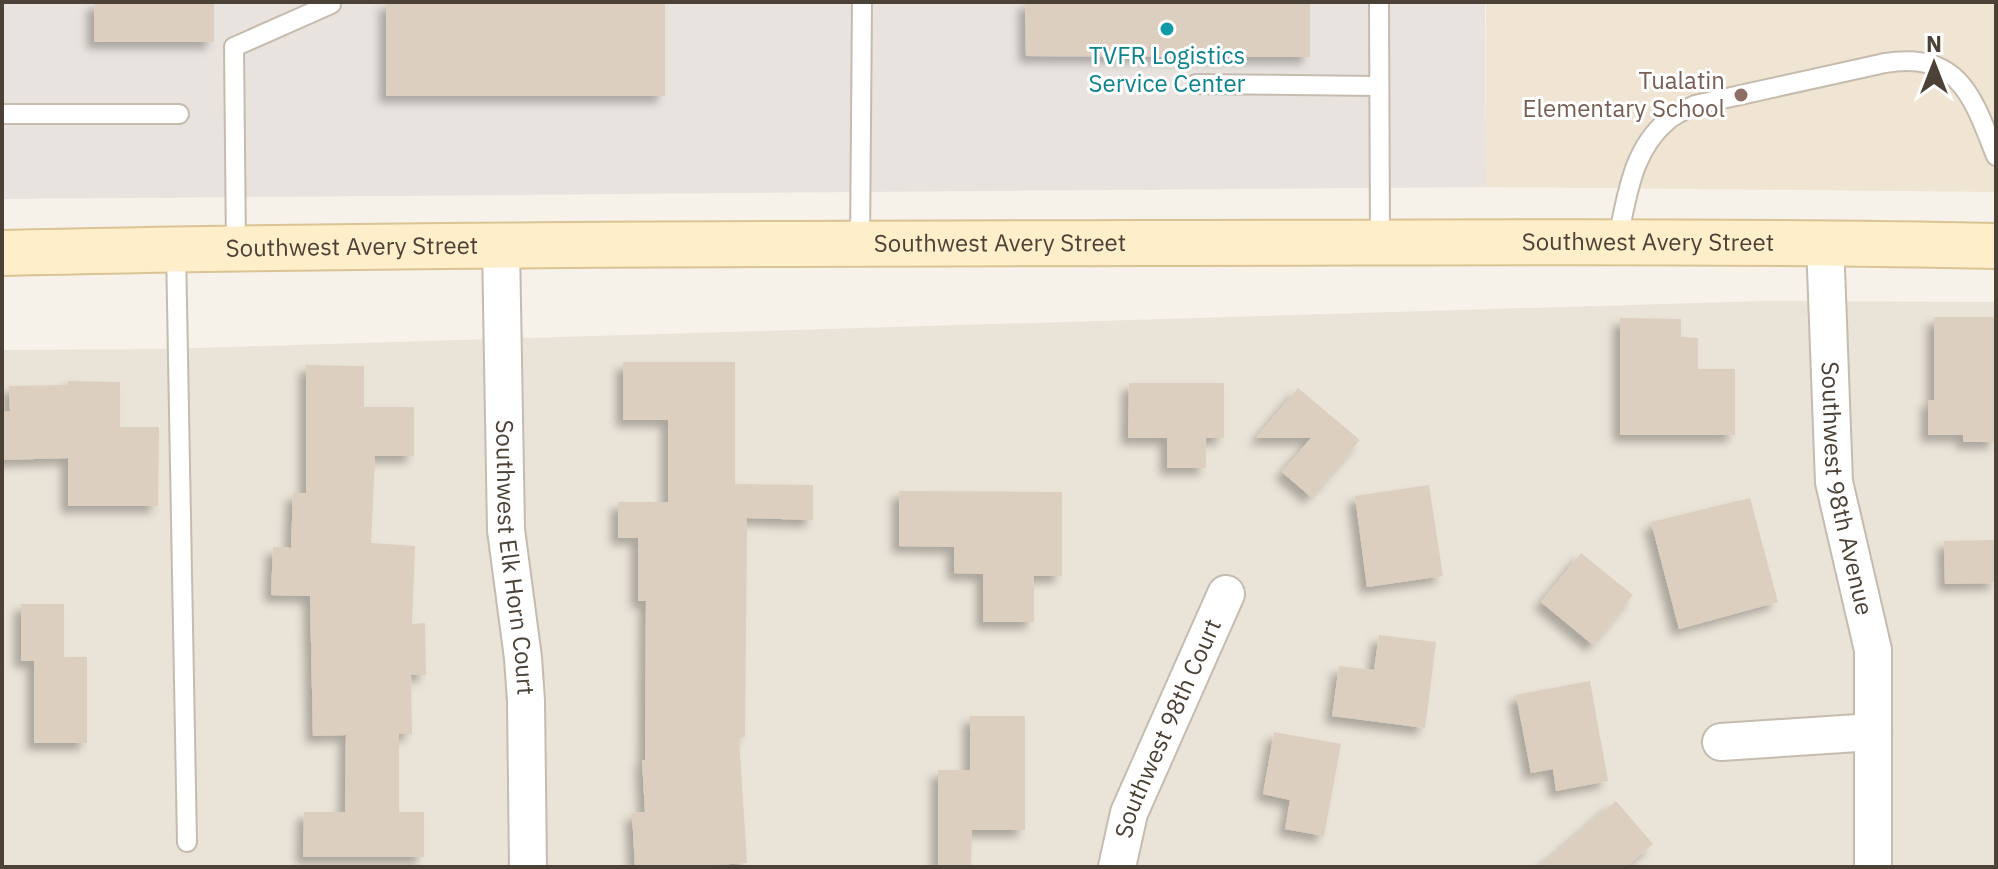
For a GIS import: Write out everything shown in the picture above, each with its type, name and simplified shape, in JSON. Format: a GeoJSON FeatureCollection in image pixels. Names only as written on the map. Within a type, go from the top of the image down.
{"type":"FeatureCollection","features":[{"type":"Feature","properties":{"kind":"main road","name":"Southwest Avery Street"},"geometry":{"type":"LineString","coordinates":[[2,253],[236,248],[860,244],[1825,242],[1996,246]]}},
{"type":"Feature","properties":{"kind":"street","name":"Southwest 98th Avenue"},"geometry":{"type":"LineString","coordinates":[[1825,242],[1834,482],[1873,650],[1873,867]]}},
{"type":"Feature","properties":{"kind":"street","name":"Southwest Elk Horn Court"},"geometry":{"type":"LineString","coordinates":[[501,246],[506,530],[526,701],[528,867]]}},
{"type":"Feature","properties":{"kind":"street","name":"Southwest 98th Court"},"geometry":{"type":"LineString","coordinates":[[1117,867],[1129,813],[1226,594]]}},
{"type":"Feature","properties":{"kind":"street"},"geometry":{"type":"LineString","coordinates":[[1721,742],[1873,732]]}},
{"type":"Feature","properties":{"kind":"lane"},"geometry":{"type":"LineString","coordinates":[[236,248],[234,47],[331,2]]}},
{"type":"Feature","properties":{"kind":"lane"},"geometry":{"type":"LineString","coordinates":[[860,244],[862,2]]}},
{"type":"Feature","properties":{"kind":"lane"},"geometry":{"type":"LineString","coordinates":[[1379,2],[1380,243]]}},
{"type":"Feature","properties":{"kind":"lane"},"geometry":{"type":"LineString","coordinates":[[1616,243],[1635,165],[1649,139],[1669,119],[1695,105],[1885,63],[1906,60],[1928,63],[1948,72],[1964,87],[1976,105],[1996,156]]}},
{"type":"Feature","properties":{"kind":"lane"},"geometry":{"type":"LineString","coordinates":[[1196,84],[1379,86]]}},
{"type":"Feature","properties":{"kind":"lane"},"geometry":{"type":"LineString","coordinates":[[2,114],[179,114]]}},
{"type":"Feature","properties":{"kind":"lane"},"geometry":{"type":"LineString","coordinates":[[176,249],[187,842]]}},
{"type":"Feature","properties":{"kind":"shaded area"},"geometry":{"type":"Polygon","coordinates":[[[2,2],[1485,2],[1486,187],[2,199],[2,2]]]}},
{"type":"Feature","properties":{"kind":"shaded area","name":"Tualatin Elementary School"},"geometry":{"type":"Polygon","coordinates":[[[1486,2],[1996,2],[1996,192],[1486,187],[1486,2]]]}},
{"type":"Feature","properties":{"kind":"shaded area"},"geometry":{"type":"Polygon","coordinates":[[[1763,301],[1996,302],[1996,867],[2,867],[2,350],[161,349],[1763,301]]]}},
{"type":"Feature","properties":{"kind":"building"},"geometry":{"type":"Polygon","coordinates":[[[94,2],[214,2],[214,42],[94,42],[94,2]]]}},
{"type":"Feature","properties":{"kind":"building"},"geometry":{"type":"Polygon","coordinates":[[[386,2],[665,2],[665,96],[386,96],[386,2]]]}},
{"type":"Feature","properties":{"kind":"building","name":"TVFR Logistics Service Center"},"geometry":{"type":"Polygon","coordinates":[[[1025,2],[1310,2],[1310,57],[1026,56],[1025,2]]]}},
{"type":"Feature","properties":{"kind":"building"},"geometry":{"type":"Polygon","coordinates":[[[1934,317],[1996,317],[1996,442],[1963,442],[1963,435],[1928,435],[1928,400],[1934,400],[1934,317]]]}},
{"type":"Feature","properties":{"kind":"building"},"geometry":{"type":"Polygon","coordinates":[[[1620,318],[1681,319],[1681,337],[1698,338],[1698,369],[1735,369],[1735,435],[1620,435],[1620,318]]]}},
{"type":"Feature","properties":{"kind":"building"},"geometry":{"type":"Polygon","coordinates":[[[623,362],[735,362],[735,484],[813,485],[813,520],[747,518],[745,737],[739,737],[747,863],[635,867],[632,813],[645,812],[642,760],[645,760],[646,601],[638,601],[638,538],[618,538],[618,502],[668,502],[668,420],[623,420],[623,362]]]}},
{"type":"Feature","properties":{"kind":"building"},"geometry":{"type":"Polygon","coordinates":[[[306,365],[364,366],[364,407],[414,407],[414,456],[375,456],[371,543],[415,546],[412,624],[425,623],[426,675],[411,675],[412,734],[399,734],[399,812],[424,812],[424,857],[303,857],[304,812],[345,812],[346,735],[313,736],[310,596],[271,595],[273,547],[291,548],[293,493],[306,493],[306,365]]]}},
{"type":"Feature","properties":{"kind":"building"},"geometry":{"type":"Polygon","coordinates":[[[68,381],[120,382],[120,427],[159,427],[158,506],[68,506],[68,458],[2,460],[2,411],[10,411],[9,386],[68,385],[68,381]]]}},
{"type":"Feature","properties":{"kind":"building"},"geometry":{"type":"Polygon","coordinates":[[[1129,383],[1224,383],[1224,438],[1206,438],[1206,468],[1167,468],[1167,438],[1128,438],[1129,383]]]}},
{"type":"Feature","properties":{"kind":"building"},"geometry":{"type":"Polygon","coordinates":[[[1298,388],[1360,440],[1311,497],[1282,472],[1311,438],[1256,438],[1298,388]]]}},
{"type":"Feature","properties":{"kind":"building"},"geometry":{"type":"Polygon","coordinates":[[[1429,485],[1443,576],[1367,587],[1355,496],[1429,485]]]}},
{"type":"Feature","properties":{"kind":"building"},"geometry":{"type":"Polygon","coordinates":[[[899,491],[1062,492],[1062,576],[1034,576],[1034,622],[983,622],[983,574],[954,573],[954,547],[899,546],[899,491]]]}},
{"type":"Feature","properties":{"kind":"building"},"geometry":{"type":"Polygon","coordinates":[[[1750,498],[1778,602],[1679,629],[1651,522],[1750,498]]]}},
{"type":"Feature","properties":{"kind":"building"},"geometry":{"type":"Polygon","coordinates":[[[1996,540],[1996,583],[1945,584],[1944,541],[1996,540]]]}},
{"type":"Feature","properties":{"kind":"building"},"geometry":{"type":"Polygon","coordinates":[[[1581,553],[1633,595],[1593,645],[1541,602],[1581,553]]]}},
{"type":"Feature","properties":{"kind":"building"},"geometry":{"type":"Polygon","coordinates":[[[21,604],[64,604],[64,657],[87,657],[87,743],[34,743],[34,661],[21,661],[21,604]]]}},
{"type":"Feature","properties":{"kind":"building"},"geometry":{"type":"Polygon","coordinates":[[[1379,635],[1436,642],[1425,728],[1332,716],[1339,666],[1374,670],[1379,635]]]}},
{"type":"Feature","properties":{"kind":"building"},"geometry":{"type":"Polygon","coordinates":[[[1590,681],[1608,781],[1556,791],[1553,769],[1531,773],[1516,695],[1590,681]]]}},
{"type":"Feature","properties":{"kind":"building"},"geometry":{"type":"Polygon","coordinates":[[[970,716],[1025,716],[1025,830],[972,830],[971,867],[938,867],[938,770],[970,770],[970,716]]]}},
{"type":"Feature","properties":{"kind":"building"},"geometry":{"type":"Polygon","coordinates":[[[1274,732],[1341,744],[1324,836],[1285,829],[1290,800],[1263,794],[1274,732]]]}},
{"type":"Feature","properties":{"kind":"building"},"geometry":{"type":"Polygon","coordinates":[[[1616,801],[1653,844],[1626,867],[1539,867],[1616,801]]]}},
{"type":"Feature","properties":{"kind":"place","name":"TVFR Logistics Service Center"},"geometry":{"type":"Point","coordinates":[1167,29]}},
{"type":"Feature","properties":{"kind":"place","name":"Tualatin Elementary School"},"geometry":{"type":"Point","coordinates":[1741,95]}}]}
